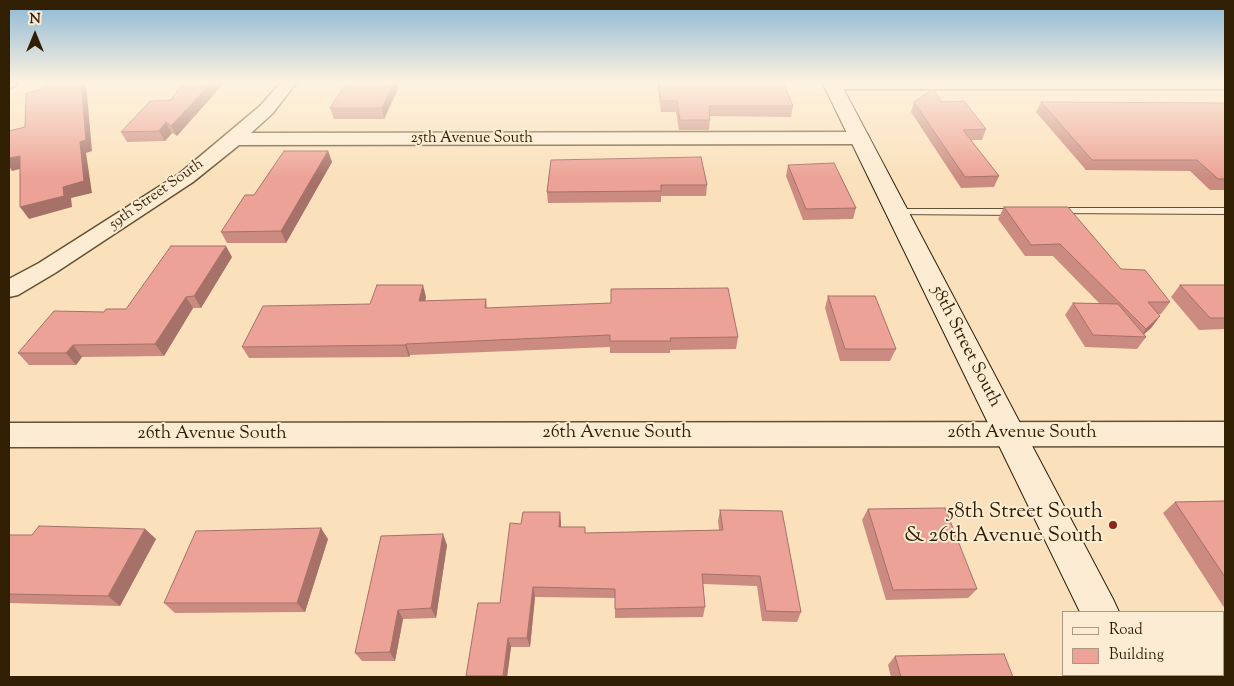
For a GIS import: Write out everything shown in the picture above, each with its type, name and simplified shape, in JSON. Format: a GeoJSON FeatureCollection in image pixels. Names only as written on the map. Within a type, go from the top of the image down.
{"type":"FeatureCollection","features":[{"type":"Feature","properties":{"kind":"street","name":"59th Street South"},"geometry":{"type":"LineString","coordinates":[[9,289],[47,268],[186,178],[234,140],[262,114]]}},
{"type":"Feature","properties":{"kind":"street","name":"58th Street South"},"geometry":{"type":"LineString","coordinates":[[848,114],[1099,611]]}},
{"type":"Feature","properties":{"kind":"street","name":"25th Avenue South"},"geometry":{"type":"LineString","coordinates":[[234,140],[860,138]]}},
{"type":"Feature","properties":{"kind":"street","name":"26th Avenue South"},"geometry":{"type":"LineString","coordinates":[[9,435],[1225,434]]}},
{"type":"Feature","properties":{"kind":"lane"},"geometry":{"type":"LineString","coordinates":[[1046,211],[1225,211]]}},
{"type":"Feature","properties":{"kind":"lane"},"geometry":{"type":"LineString","coordinates":[[897,212],[1026,212]]}},
{"type":"Feature","properties":{"kind":"building"},"geometry":{"type":"Polygon","coordinates":[[[25,114],[84,114],[86,140],[80,142],[84,181],[63,187],[64,196],[20,207],[20,156],[9,158],[9,131],[25,127],[25,114]]]}},
{"type":"Feature","properties":{"kind":"building"},"geometry":{"type":"Polygon","coordinates":[[[138,114],[182,114],[171,126],[166,122],[159,131],[121,132],[138,114]]]}},
{"type":"Feature","properties":{"kind":"building"},"geometry":{"type":"Polygon","coordinates":[[[679,114],[710,114],[710,120],[680,120],[679,114]]]}},
{"type":"Feature","properties":{"kind":"building"},"geometry":{"type":"Polygon","coordinates":[[[922,114],[974,114],[986,129],[963,130],[999,176],[965,177],[922,114]]]}},
{"type":"Feature","properties":{"kind":"building"},"geometry":{"type":"Polygon","coordinates":[[[1052,114],[1225,114],[1225,179],[1218,179],[1197,160],[1092,160],[1052,114]]]}},
{"type":"Feature","properties":{"kind":"building"},"geometry":{"type":"Polygon","coordinates":[[[284,151],[328,151],[281,231],[221,232],[245,195],[254,195],[284,151]]]}},
{"type":"Feature","properties":{"kind":"building"},"geometry":{"type":"Polygon","coordinates":[[[701,157],[707,185],[661,185],[661,191],[547,192],[551,160],[701,157]]]}},
{"type":"Feature","properties":{"kind":"building"},"geometry":{"type":"Polygon","coordinates":[[[834,163],[856,208],[806,209],[788,165],[834,163]]]}},
{"type":"Feature","properties":{"kind":"building"},"geometry":{"type":"Polygon","coordinates":[[[1004,207],[1068,207],[1121,269],[1145,270],[1170,302],[1148,302],[1160,316],[1146,329],[1060,244],[1031,245],[1004,207]]]}},
{"type":"Feature","properties":{"kind":"building"},"geometry":{"type":"Polygon","coordinates":[[[171,246],[226,246],[194,296],[186,297],[155,344],[73,345],[66,353],[18,353],[54,311],[104,312],[106,309],[126,309],[171,246]]]}},
{"type":"Feature","properties":{"kind":"building"},"geometry":{"type":"Polygon","coordinates":[[[377,285],[423,285],[419,301],[486,299],[485,308],[611,303],[611,289],[728,288],[738,337],[670,338],[671,341],[610,341],[610,335],[405,345],[242,347],[263,306],[370,304],[377,285]]]}},
{"type":"Feature","properties":{"kind":"building"},"geometry":{"type":"Polygon","coordinates":[[[1180,285],[1225,285],[1225,318],[1210,318],[1180,285]]]}},
{"type":"Feature","properties":{"kind":"building"},"geometry":{"type":"Polygon","coordinates":[[[828,296],[875,296],[896,349],[845,349],[828,296]]]}},
{"type":"Feature","properties":{"kind":"building"},"geometry":{"type":"Polygon","coordinates":[[[1073,303],[1118,304],[1146,337],[1093,335],[1073,303]]]}},
{"type":"Feature","properties":{"kind":"building"},"geometry":{"type":"Polygon","coordinates":[[[1225,501],[1225,577],[1175,502],[1225,501]]]}},
{"type":"Feature","properties":{"kind":"building"},"geometry":{"type":"Polygon","coordinates":[[[945,508],[977,589],[893,590],[868,509],[945,508]]]}},
{"type":"Feature","properties":{"kind":"building"},"geometry":{"type":"Polygon","coordinates":[[[720,510],[782,511],[801,612],[766,611],[760,576],[702,574],[705,607],[615,609],[615,589],[533,587],[527,638],[508,638],[503,676],[466,676],[478,603],[500,603],[510,523],[521,524],[523,512],[560,512],[559,527],[585,527],[585,533],[723,530],[720,510]]]}},
{"type":"Feature","properties":{"kind":"building"},"geometry":{"type":"Polygon","coordinates":[[[39,526],[145,529],[108,596],[9,594],[9,535],[32,535],[39,526]]]}},
{"type":"Feature","properties":{"kind":"building"},"geometry":{"type":"Polygon","coordinates":[[[321,528],[297,603],[164,603],[196,531],[321,528]]]}},
{"type":"Feature","properties":{"kind":"building"},"geometry":{"type":"Polygon","coordinates":[[[443,534],[431,608],[398,610],[390,652],[355,653],[381,536],[443,534]]]}},
{"type":"Feature","properties":{"kind":"building"},"geometry":{"type":"Polygon","coordinates":[[[1004,654],[1013,677],[901,677],[895,656],[1004,654]]]}},
{"type":"Feature","properties":{"kind":"place","name":"58th Street South & 26th Avenue South"},"geometry":{"type":"Point","coordinates":[1113,525]}}]}
